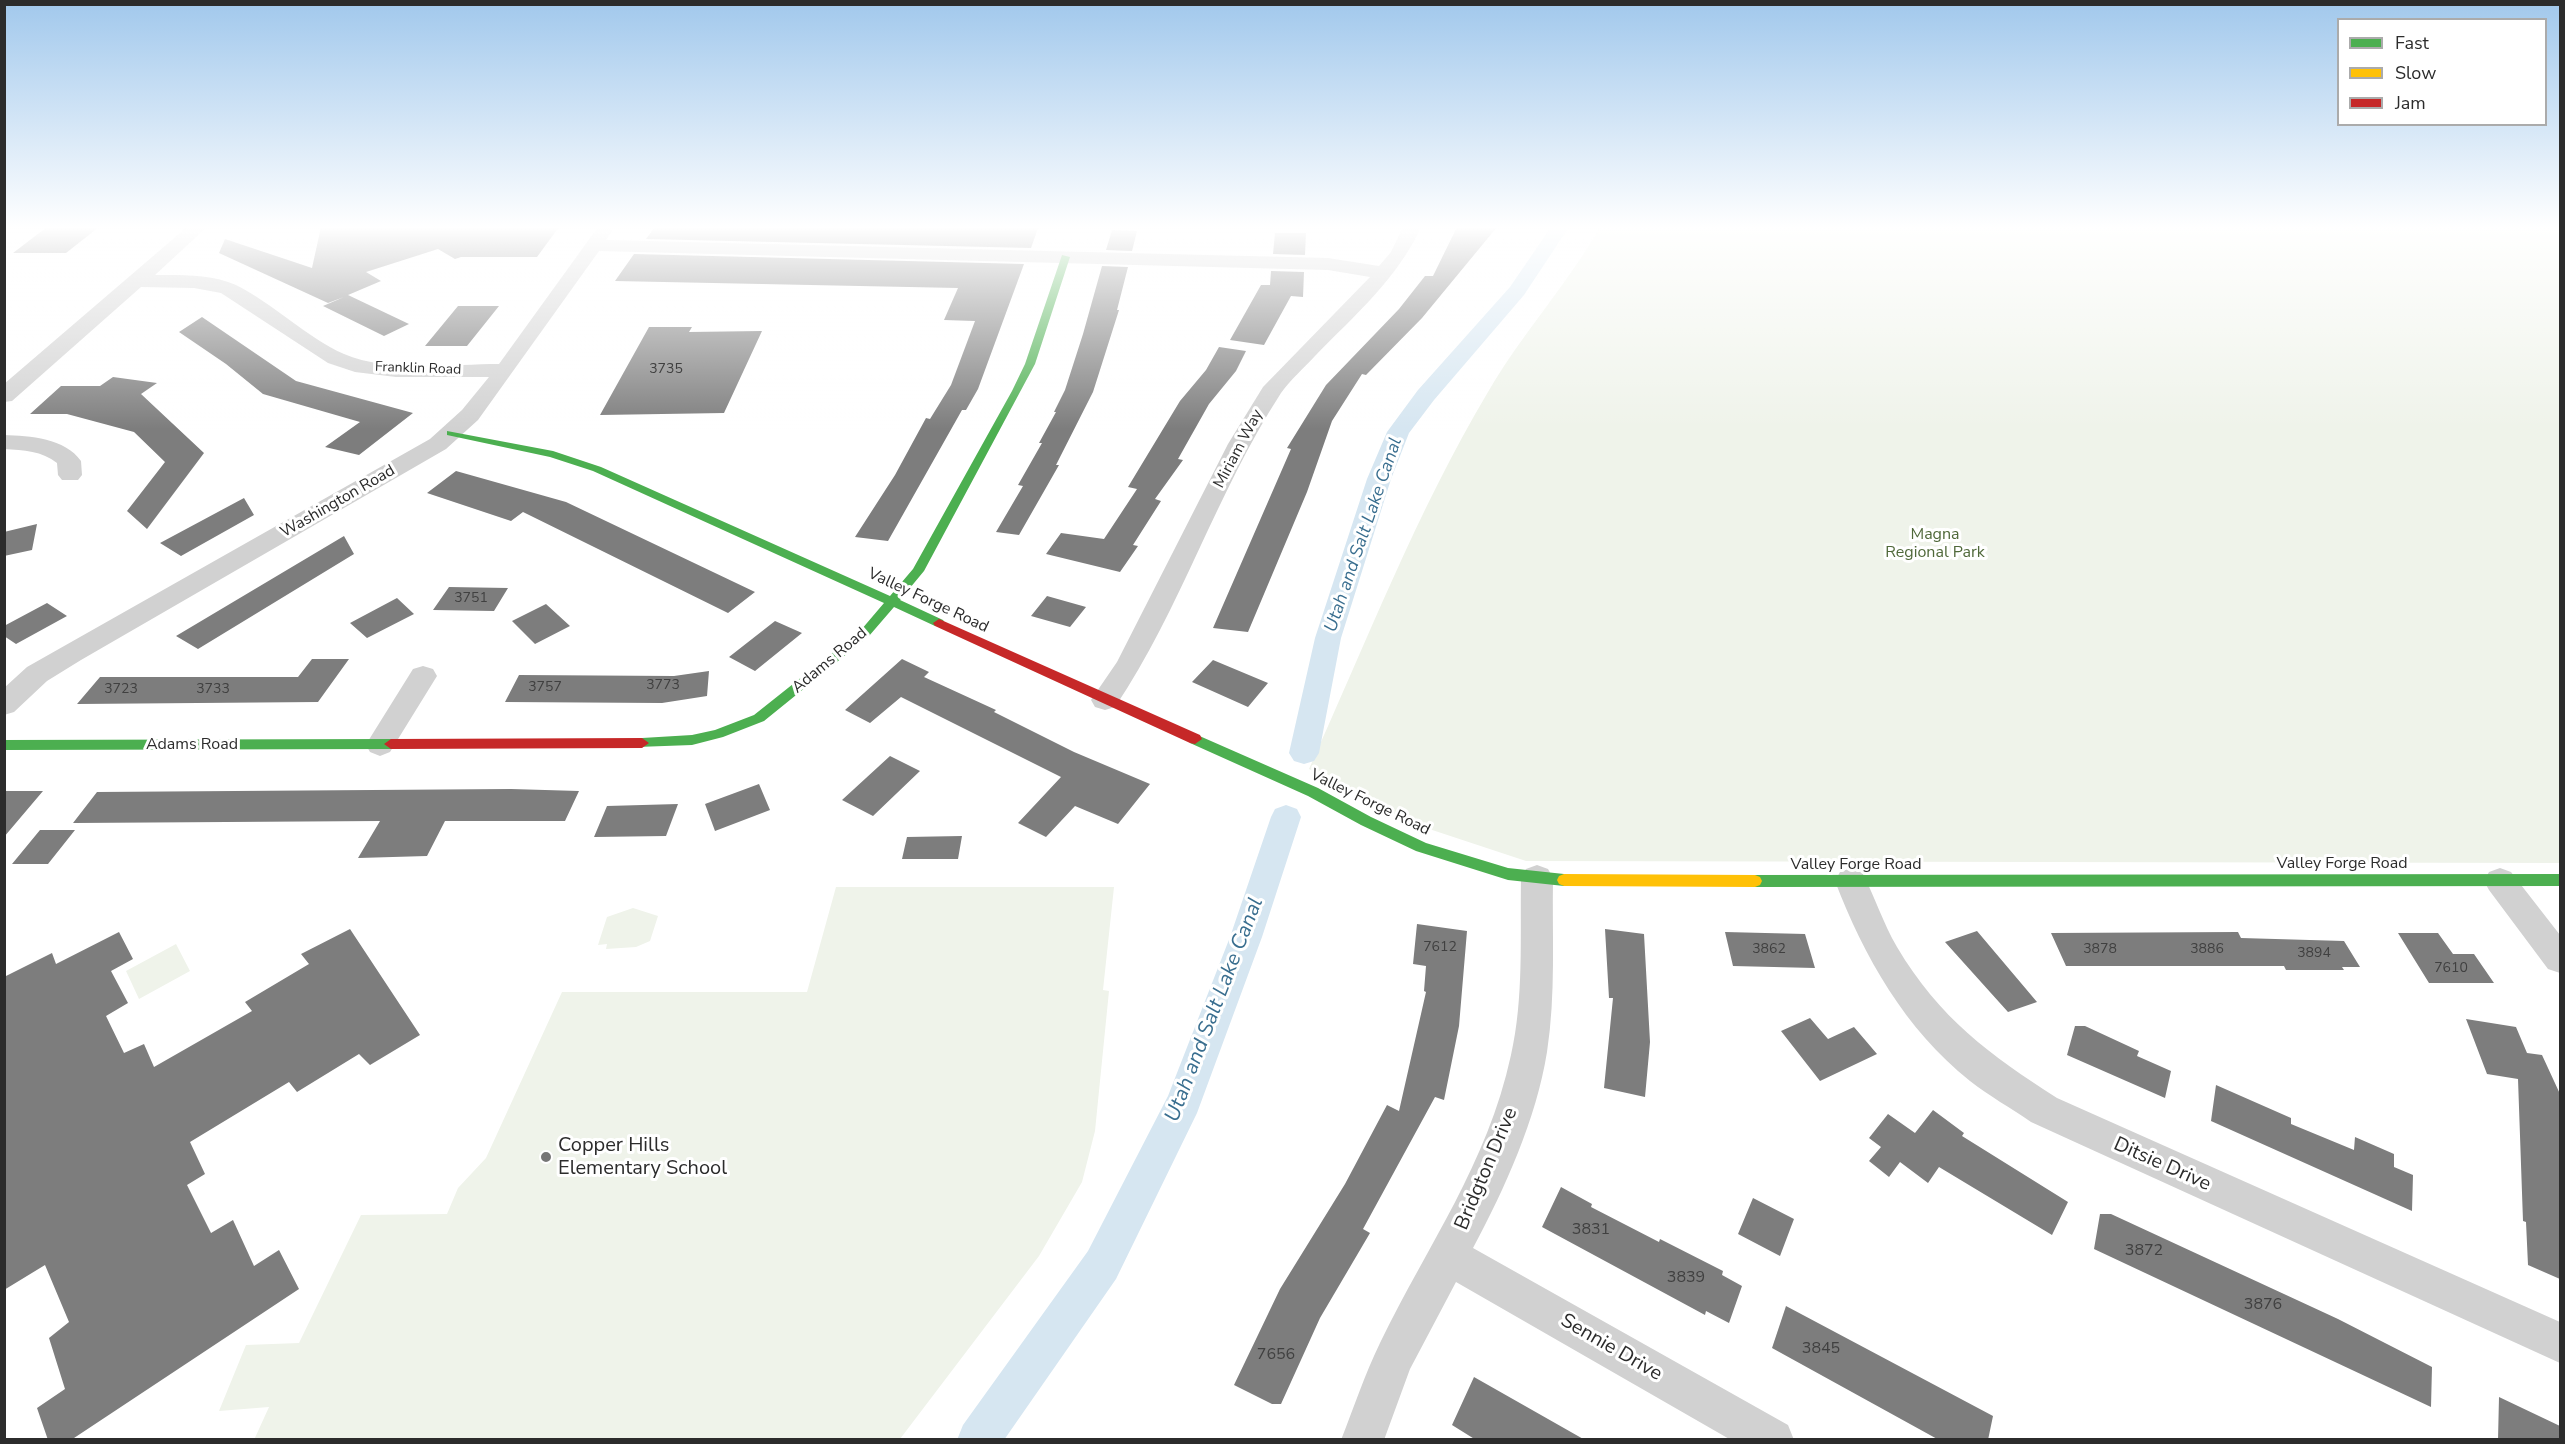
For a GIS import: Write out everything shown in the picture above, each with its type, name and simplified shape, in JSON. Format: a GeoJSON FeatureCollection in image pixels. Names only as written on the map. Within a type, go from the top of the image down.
{"type":"FeatureCollection","features":[{"type":"Feature","properties":{"kind":"street"},"geometry":{"type":"LineString","coordinates":[[4,396],[121,294]]}},
{"type":"Feature","properties":{"kind":"street","name":"Franklin Road"},"geometry":{"type":"LineString","coordinates":[[236,294],[336,358],[363,367],[396,371],[506,370]]}},
{"type":"Feature","properties":{"kind":"street","name":"Washington Road"},"geometry":{"type":"LineString","coordinates":[[4,705],[37,674],[70,653],[380,479],[451,433],[470,415],[506,370],[559,294]]}},
{"type":"Feature","properties":{"kind":"street","name":"Adams Road"},"geometry":{"type":"LineString","coordinates":[[4,745],[657,742],[692,740],[718,734],[759,717],[801,687],[865,633],[918,571],[1017,392],[1030,364],[1053,294]]}},
{"type":"Feature","properties":{"kind":"street","name":"Miriam Way"},"geometry":{"type":"LineString","coordinates":[[1105,700],[1129,665],[1239,444],[1274,387],[1363,294]]}},
{"type":"Feature","properties":{"kind":"street","name":"Valley Forge Road"},"geometry":{"type":"LineString","coordinates":[[451,433],[553,454],[597,469],[1313,792],[1373,825],[1425,848],[1482,867],[1537,878],[1643,881],[2560,880]]}},
{"type":"Feature","properties":{"kind":"street"},"geometry":{"type":"LineString","coordinates":[[4,442],[31,443],[57,450],[69,460],[70,475]]}},
{"type":"Feature","properties":{"kind":"street"},"geometry":{"type":"LineString","coordinates":[[380,745],[423,676]]}},
{"type":"Feature","properties":{"kind":"street","name":"Bridgton Drive"},"geometry":{"type":"LineString","coordinates":[[1362,1440],[1394,1358],[1481,1195],[1510,1123],[1529,1054],[1536,1007],[1537,878]]}},
{"type":"Feature","properties":{"kind":"street","name":"Ditsie Drive"},"geometry":{"type":"LineString","coordinates":[[1851,881],[1863,917],[1894,975],[1932,1022],[1978,1065],[2044,1110],[2560,1343]]}},
{"type":"Feature","properties":{"kind":"street"},"geometry":{"type":"LineString","coordinates":[[2500,881],[2560,959]]}},
{"type":"Feature","properties":{"kind":"street","name":"Sennie Drive"},"geometry":{"type":"LineString","coordinates":[[1449,1256],[1773,1440]]}},
{"type":"Feature","properties":{"kind":"green space","name":"Magna Regional Park"},"geometry":{"type":"Polygon","coordinates":[[[1555,294],[2560,294],[2560,863],[1526,861],[1408,822],[1309,769],[1393,578],[1438,483],[1488,392],[1555,294]]]}},
{"type":"Feature","properties":{"kind":"green space"},"geometry":{"type":"Polygon","coordinates":[[[836,887],[1114,887],[1103,990],[1109,991],[1095,1131],[1082,1182],[1039,1256],[900,1439],[254,1440],[269,1407],[219,1411],[246,1345],[299,1343],[361,1215],[447,1214],[458,1188],[486,1158],[562,992],[807,992],[836,887]]]}},
{"type":"Feature","properties":{"kind":"green space"},"geometry":{"type":"Polygon","coordinates":[[[633,908],[658,916],[650,941],[636,947],[606,949],[607,944],[598,945],[607,917],[633,908]]]}},
{"type":"Feature","properties":{"kind":"green space"},"geometry":{"type":"Polygon","coordinates":[[[176,944],[190,971],[139,999],[126,971],[176,944]]]}},
{"type":"Feature","properties":{"kind":"building"},"geometry":{"type":"Polygon","coordinates":[[[309,294],[349,294],[409,324],[384,336],[323,306],[344,297],[328,303],[309,294]]]}},
{"type":"Feature","properties":{"kind":"building"},"geometry":{"type":"Polygon","coordinates":[[[955,294],[1013,294],[978,389],[966,410],[962,410],[888,541],[855,537],[895,475],[926,418],[930,419],[951,385],[975,321],[944,320],[955,294]]]}},
{"type":"Feature","properties":{"kind":"building"},"geometry":{"type":"Polygon","coordinates":[[[1094,294],[1121,294],[1117,310],[1119,310],[1093,392],[1056,465],[1059,465],[1019,535],[996,532],[1023,486],[1018,485],[1042,443],[1039,443],[1056,412],[1054,412],[1065,390],[1094,294]]]}},
{"type":"Feature","properties":{"kind":"building"},"geometry":{"type":"Polygon","coordinates":[[[1256,294],[1303,294],[1303,297],[1291,296],[1264,345],[1230,340],[1256,294]]]}},
{"type":"Feature","properties":{"kind":"building"},"geometry":{"type":"Polygon","coordinates":[[[1411,294],[1441,294],[1422,318],[1366,375],[1362,374],[1332,421],[1307,492],[1248,632],[1213,628],[1291,449],[1287,448],[1326,385],[1411,294]]]}},
{"type":"Feature","properties":{"kind":"building"},"geometry":{"type":"Polygon","coordinates":[[[458,306],[499,306],[467,346],[425,346],[458,306]]]}},
{"type":"Feature","properties":{"kind":"building"},"geometry":{"type":"Polygon","coordinates":[[[202,317],[296,381],[413,413],[359,455],[325,447],[360,422],[263,394],[226,364],[179,332],[202,317]]]}},
{"type":"Feature","properties":{"kind":"building"},"geometry":{"type":"Polygon","coordinates":[[[649,327],[692,327],[689,332],[762,331],[724,413],[600,415],[649,327]]]}},
{"type":"Feature","properties":{"kind":"building"},"geometry":{"type":"Polygon","coordinates":[[[1219,347],[1246,351],[1236,371],[1209,404],[1178,459],[1183,460],[1155,499],[1161,501],[1133,545],[1138,546],[1120,572],[1046,554],[1061,533],[1104,539],[1137,489],[1128,487],[1180,401],[1206,370],[1219,347]]]}},
{"type":"Feature","properties":{"kind":"building"},"geometry":{"type":"Polygon","coordinates":[[[113,377],[157,383],[141,394],[204,453],[147,529],[127,511],[165,462],[134,432],[67,414],[30,414],[61,386],[100,386],[113,377]]]}},
{"type":"Feature","properties":{"kind":"building"},"geometry":{"type":"Polygon","coordinates":[[[456,471],[566,502],[755,592],[728,613],[523,512],[511,521],[427,493],[456,471]]]}},
{"type":"Feature","properties":{"kind":"building"},"geometry":{"type":"Polygon","coordinates":[[[244,498],[254,515],[181,556],[160,543],[244,498]]]}},
{"type":"Feature","properties":{"kind":"building"},"geometry":{"type":"Polygon","coordinates":[[[37,524],[32,550],[4,556],[4,532],[37,524]]]}},
{"type":"Feature","properties":{"kind":"building"},"geometry":{"type":"Polygon","coordinates":[[[344,536],[354,554],[198,649],[176,636],[344,536]]]}},
{"type":"Feature","properties":{"kind":"building"},"geometry":{"type":"Polygon","coordinates":[[[449,587],[508,588],[494,611],[433,610],[449,587]]]}},
{"type":"Feature","properties":{"kind":"building"},"geometry":{"type":"Polygon","coordinates":[[[1047,596],[1086,607],[1070,627],[1031,616],[1047,596]]]}},
{"type":"Feature","properties":{"kind":"building"},"geometry":{"type":"Polygon","coordinates":[[[397,598],[414,614],[367,638],[350,623],[397,598]]]}},
{"type":"Feature","properties":{"kind":"building"},"geometry":{"type":"Polygon","coordinates":[[[47,603],[67,616],[16,644],[4,636],[4,626],[47,603]]]}},
{"type":"Feature","properties":{"kind":"building"},"geometry":{"type":"Polygon","coordinates":[[[546,604],[570,626],[535,644],[512,621],[546,604]]]}},
{"type":"Feature","properties":{"kind":"building"},"geometry":{"type":"Polygon","coordinates":[[[775,621],[802,633],[755,671],[729,657],[775,621]]]}},
{"type":"Feature","properties":{"kind":"building"},"geometry":{"type":"Polygon","coordinates":[[[312,659],[349,659],[318,702],[77,704],[100,677],[298,677],[312,659]]]}},
{"type":"Feature","properties":{"kind":"building"},"geometry":{"type":"Polygon","coordinates":[[[902,659],[929,672],[924,677],[996,710],[994,712],[1074,752],[1150,784],[1118,824],[1075,806],[1046,837],[1018,823],[1061,777],[901,697],[870,723],[845,710],[902,659]]]}},
{"type":"Feature","properties":{"kind":"building"},"geometry":{"type":"Polygon","coordinates":[[[1213,660],[1268,683],[1248,707],[1192,682],[1213,660]]]}},
{"type":"Feature","properties":{"kind":"building"},"geometry":{"type":"Polygon","coordinates":[[[709,671],[707,696],[662,703],[505,702],[519,675],[674,676],[709,671]]]}},
{"type":"Feature","properties":{"kind":"building"},"geometry":{"type":"Polygon","coordinates":[[[890,756],[920,771],[873,816],[842,800],[890,756]]]}},
{"type":"Feature","properties":{"kind":"building"},"geometry":{"type":"Polygon","coordinates":[[[759,784],[770,810],[715,831],[705,804],[759,784]]]}},
{"type":"Feature","properties":{"kind":"building"},"geometry":{"type":"Polygon","coordinates":[[[511,789],[579,791],[565,821],[445,821],[427,856],[358,858],[380,821],[73,823],[97,792],[511,789]]]}},
{"type":"Feature","properties":{"kind":"building"},"geometry":{"type":"Polygon","coordinates":[[[4,791],[43,791],[4,837],[4,791]]]}},
{"type":"Feature","properties":{"kind":"building"},"geometry":{"type":"Polygon","coordinates":[[[678,804],[666,836],[594,837],[607,806],[678,804]]]}},
{"type":"Feature","properties":{"kind":"building"},"geometry":{"type":"Polygon","coordinates":[[[40,830],[75,830],[48,864],[12,864],[40,830]]]}},
{"type":"Feature","properties":{"kind":"building"},"geometry":{"type":"Polygon","coordinates":[[[962,836],[958,859],[902,859],[907,837],[962,836]]]}},
{"type":"Feature","properties":{"kind":"building"},"geometry":{"type":"Polygon","coordinates":[[[1417,924],[1467,931],[1459,1026],[1444,1100],[1435,1097],[1363,1229],[1370,1233],[1320,1318],[1281,1404],[1272,1404],[1234,1385],[1280,1289],[1345,1184],[1387,1105],[1399,1111],[1426,992],[1424,991],[1426,966],[1413,964],[1417,924]]]}},
{"type":"Feature","properties":{"kind":"building"},"geometry":{"type":"Polygon","coordinates":[[[350,929],[420,1035],[370,1065],[359,1054],[297,1092],[289,1082],[190,1142],[205,1174],[187,1185],[211,1233],[233,1220],[254,1266],[279,1250],[299,1289],[71,1440],[48,1440],[37,1408],[65,1389],[49,1338],[69,1322],[45,1265],[4,1290],[4,977],[52,953],[56,964],[119,932],[133,959],[111,971],[128,1003],[106,1016],[124,1053],[144,1044],[154,1067],[252,1011],[245,1002],[309,964],[301,954],[350,929]]]}},
{"type":"Feature","properties":{"kind":"building"},"geometry":{"type":"Polygon","coordinates":[[[1605,929],[1644,934],[1650,1042],[1645,1097],[1604,1088],[1613,998],[1609,998],[1605,929]]]}},
{"type":"Feature","properties":{"kind":"building"},"geometry":{"type":"Polygon","coordinates":[[[1977,931],[2037,1002],[2008,1012],[1945,942],[1977,931]]]}},
{"type":"Feature","properties":{"kind":"building"},"geometry":{"type":"Polygon","coordinates":[[[1725,932],[1805,934],[1815,968],[1733,966],[1725,932]]]}},
{"type":"Feature","properties":{"kind":"building"},"geometry":{"type":"Polygon","coordinates":[[[2238,932],[2241,938],[2344,941],[2360,967],[2342,967],[2344,970],[2286,970],[2284,966],[2066,966],[2051,933],[2238,932]]]}},
{"type":"Feature","properties":{"kind":"building"},"geometry":{"type":"Polygon","coordinates":[[[2398,933],[2438,933],[2453,954],[2474,954],[2494,983],[2429,983],[2398,933]]]}},
{"type":"Feature","properties":{"kind":"building"},"geometry":{"type":"Polygon","coordinates":[[[1810,1018],[1828,1039],[1854,1027],[1877,1054],[1820,1081],[1781,1031],[1810,1018]]]}},
{"type":"Feature","properties":{"kind":"building"},"geometry":{"type":"Polygon","coordinates":[[[2466,1019],[2516,1027],[2527,1053],[2542,1055],[2560,1094],[2560,1279],[2528,1265],[2526,1222],[2523,1221],[2518,1079],[2487,1074],[2466,1019]]]}},
{"type":"Feature","properties":{"kind":"building"},"geometry":{"type":"Polygon","coordinates":[[[2075,1026],[2085,1026],[2139,1051],[2137,1056],[2171,1071],[2165,1098],[2067,1055],[2075,1026]]]}},
{"type":"Feature","properties":{"kind":"building"},"geometry":{"type":"Polygon","coordinates":[[[2216,1085],[2291,1118],[2291,1124],[2354,1150],[2355,1137],[2394,1154],[2394,1167],[2413,1175],[2412,1211],[2211,1121],[2216,1085]]]}},
{"type":"Feature","properties":{"kind":"building"},"geometry":{"type":"Polygon","coordinates":[[[1933,1110],[1964,1133],[1962,1136],[2068,1202],[2052,1235],[1939,1167],[1928,1183],[1900,1162],[1889,1177],[1869,1161],[1881,1147],[1869,1138],[1888,1114],[1915,1133],[1933,1110]]]}},
{"type":"Feature","properties":{"kind":"building"},"geometry":{"type":"Polygon","coordinates":[[[1561,1187],[1592,1204],[1591,1207],[1659,1242],[1660,1239],[1723,1271],[1722,1275],[1742,1286],[1729,1323],[1706,1311],[1705,1315],[1542,1227],[1561,1187]]]}},
{"type":"Feature","properties":{"kind":"building"},"geometry":{"type":"Polygon","coordinates":[[[1753,1198],[1794,1219],[1780,1256],[1738,1234],[1753,1198]]]}},
{"type":"Feature","properties":{"kind":"building"},"geometry":{"type":"Polygon","coordinates":[[[2100,1214],[2111,1214],[2338,1319],[2432,1367],[2431,1407],[2094,1249],[2100,1214]]]}},
{"type":"Feature","properties":{"kind":"building"},"geometry":{"type":"Polygon","coordinates":[[[1786,1306],[1993,1416],[1988,1440],[1939,1440],[1772,1348],[1786,1306]]]}},
{"type":"Feature","properties":{"kind":"building"},"geometry":{"type":"Polygon","coordinates":[[[1474,1377],[1585,1440],[1476,1440],[1452,1425],[1474,1377]]]}},
{"type":"Feature","properties":{"kind":"building"},"geometry":{"type":"Polygon","coordinates":[[[2499,1397],[2560,1426],[2560,1440],[2498,1440],[2499,1397]]]}},
{"type":"Feature","properties":{"kind":"waterway","name":"Utah and Salt Lake Canal"},"geometry":{"type":"LineString","coordinates":[[1304,753],[1328,638],[1379,479],[1398,432],[1426,395],[1514,294]]}},
{"type":"Feature","properties":{"kind":"waterway","name":"Utah and Salt Lake Canal"},"geometry":{"type":"LineString","coordinates":[[978,1440],[1102,1265],[1184,1101],[1246,937],[1286,817]]}},
{"type":"Feature","properties":{"kind":"traffic: fast"},"geometry":{"type":"LineString","coordinates":[[642,743],[692,740],[718,734],[759,718],[865,633],[918,571],[1017,391],[1030,364],[1053,294]]}},
{"type":"Feature","properties":{"kind":"traffic: fast"},"geometry":{"type":"LineString","coordinates":[[451,433],[553,454],[597,469],[939,623]]}},
{"type":"Feature","properties":{"kind":"traffic: fast"},"geometry":{"type":"LineString","coordinates":[[1195,739],[1313,792],[1421,847],[1508,874],[1564,880]]}},
{"type":"Feature","properties":{"kind":"traffic: fast"},"geometry":{"type":"LineString","coordinates":[[4,745],[391,744]]}},
{"type":"Feature","properties":{"kind":"traffic: fast"},"geometry":{"type":"LineString","coordinates":[[1755,881],[2560,880]]}},
{"type":"Feature","properties":{"kind":"traffic: slow"},"geometry":{"type":"LineString","coordinates":[[1564,880],[1755,881]]}},
{"type":"Feature","properties":{"kind":"traffic: jam"},"geometry":{"type":"LineString","coordinates":[[939,623],[1195,739]]}},
{"type":"Feature","properties":{"kind":"traffic: jam"},"geometry":{"type":"LineString","coordinates":[[391,744],[642,743]]}},
{"type":"Feature","properties":{"kind":"place","name":"Copper Hills Elementary School"},"geometry":{"type":"Point","coordinates":[546,1157]}}]}
